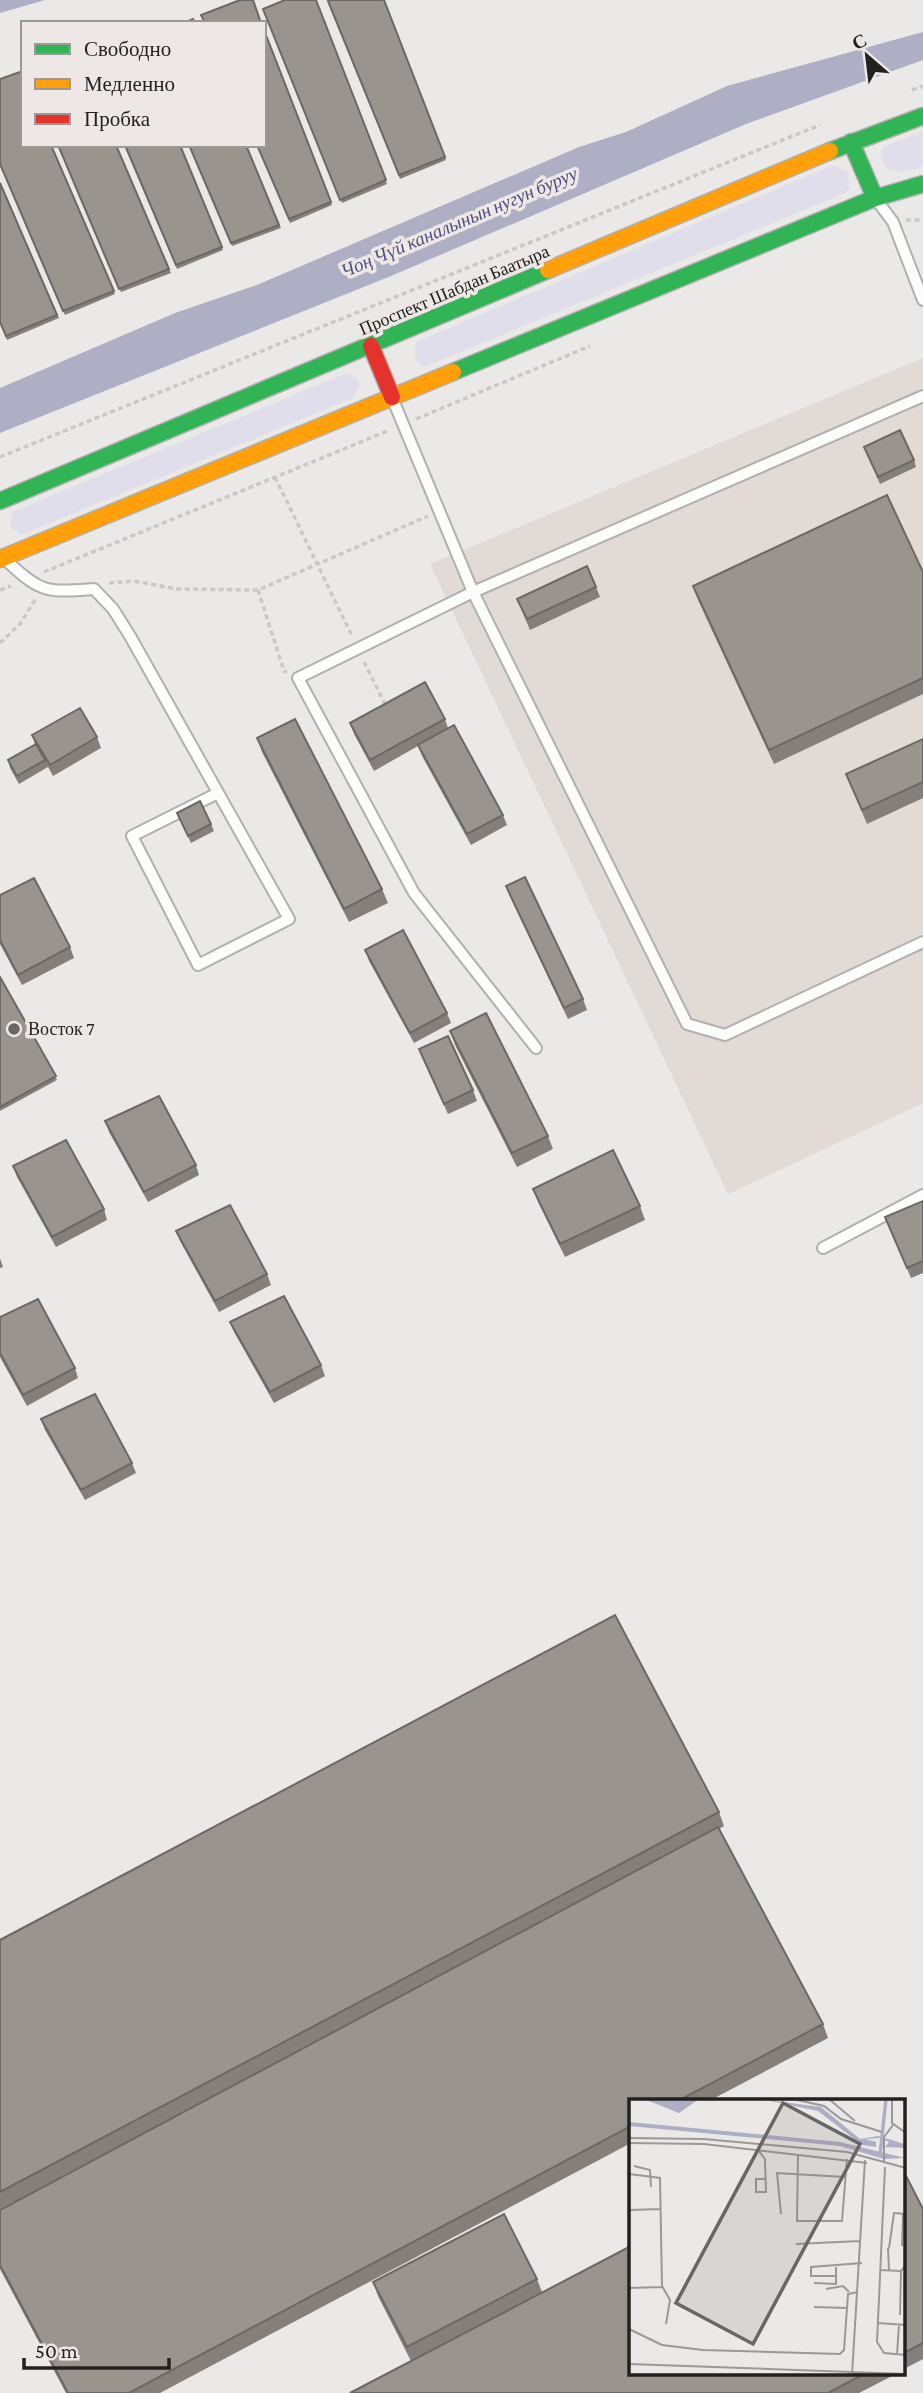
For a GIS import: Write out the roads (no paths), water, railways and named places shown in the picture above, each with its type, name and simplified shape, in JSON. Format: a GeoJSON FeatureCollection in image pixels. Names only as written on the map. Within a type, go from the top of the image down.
{"type":"FeatureCollection","features":[{"type":"Feature","properties":{"kind":"main road","name":"Проспект Шабдан Баатыра"},"geometry":{"type":"LineString","coordinates":[[0,501],[851,142],[923,116]]}},
{"type":"Feature","properties":{"kind":"main road"},"geometry":{"type":"LineString","coordinates":[[851,142],[875,198]]}},
{"type":"Feature","properties":{"kind":"main road"},"geometry":{"type":"LineString","coordinates":[[1,556],[875,198],[923,184]]}},
{"type":"Feature","properties":{"kind":"main road"},"geometry":{"type":"LineString","coordinates":[[371,346],[392,397]]}},
{"type":"Feature","properties":{"kind":"lane"},"geometry":{"type":"LineString","coordinates":[[875,198],[893,222],[923,300]]}},
{"type":"Feature","properties":{"kind":"lane"},"geometry":{"type":"LineString","coordinates":[[536,1048],[414,893],[298,678],[473,592],[923,396]]}},
{"type":"Feature","properties":{"kind":"lane"},"geometry":{"type":"LineString","coordinates":[[392,397],[473,592],[687,1024],[725,1035],[923,942]]}},
{"type":"Feature","properties":{"kind":"lane"},"geometry":{"type":"LineString","coordinates":[[1,556],[37,587],[57,592],[94,589],[113,610],[130,636],[289,919],[198,965],[132,836],[218,793]]}},
{"type":"Feature","properties":{"kind":"lane"},"geometry":{"type":"LineString","coordinates":[[823,1248],[923,1195]]}},
{"type":"Feature","properties":{"kind":"water"},"geometry":{"type":"Polygon","coordinates":[[[0,0],[45,0],[0,13],[0,0]]]}},
{"type":"Feature","properties":{"kind":"water","name":"Чоң Чүй каналынын нугун буруу"},"geometry":{"type":"Polygon","coordinates":[[[923,32],[923,60],[746,124],[391,276],[0,433],[0,388],[175,313],[257,285],[579,147],[626,132],[727,86],[923,32]]]}},
{"type":"Feature","properties":{"kind":"place","name":"Восток 7"},"geometry":{"type":"Point","coordinates":[14,1029]}}]}
